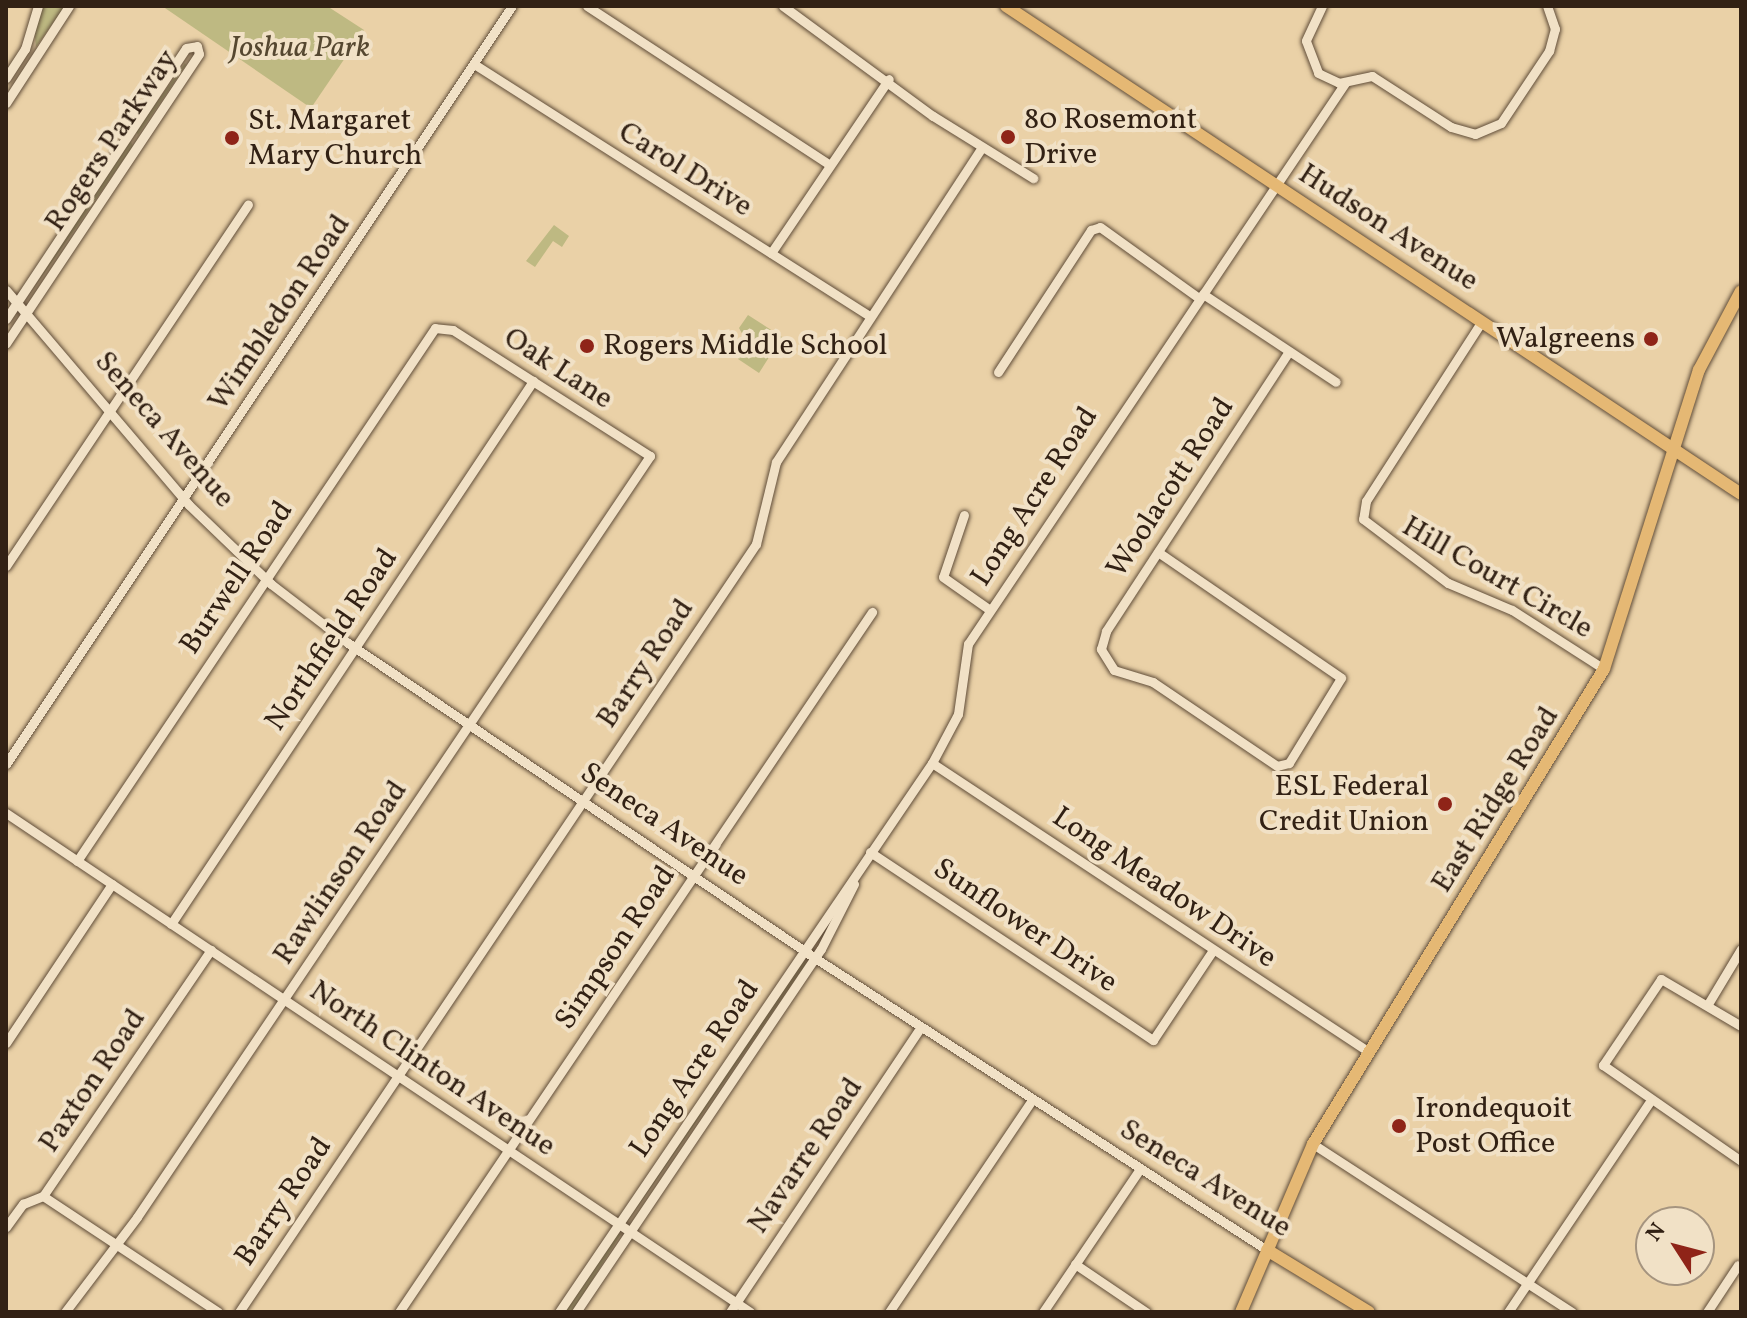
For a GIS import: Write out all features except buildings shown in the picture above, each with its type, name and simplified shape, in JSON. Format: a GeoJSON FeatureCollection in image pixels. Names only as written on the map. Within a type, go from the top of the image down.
{"type":"FeatureCollection","features":[{"type":"Feature","properties":{"kind":"main road","name":"Hudson Avenue"},"geometry":{"type":"LineString","coordinates":[[1006,6],[1741,494]]}},
{"type":"Feature","properties":{"kind":"main road","name":"East Ridge Road"},"geometry":{"type":"LineString","coordinates":[[1241,1312],[1313,1144],[1604,669],[1676,451],[1699,370],[1741,291]]}},
{"type":"Feature","properties":{"kind":"main road","name":"Seneca Avenue"},"geometry":{"type":"LineString","coordinates":[[1267,1250],[1369,1312]]}},
{"type":"Feature","properties":{"kind":"street"},"geometry":{"type":"LineString","coordinates":[[6,78],[23,53],[38,6]]}},
{"type":"Feature","properties":{"kind":"street"},"geometry":{"type":"LineString","coordinates":[[6,103],[69,6]]}},
{"type":"Feature","properties":{"kind":"street","name":"Wimbledon Road"},"geometry":{"type":"LineString","coordinates":[[6,764],[512,6]]}},
{"type":"Feature","properties":{"kind":"street"},"geometry":{"type":"LineString","coordinates":[[587,6],[830,165]]}},
{"type":"Feature","properties":{"kind":"street"},"geometry":{"type":"LineString","coordinates":[[783,6],[889,79],[981,149],[1033,178]]}},
{"type":"Feature","properties":{"kind":"street"},"geometry":{"type":"LineString","coordinates":[[1322,6],[1307,32],[1308,59],[1326,79],[1345,83],[1372,76],[1457,130],[1490,130],[1549,51],[1555,29],[1547,6]]}},
{"type":"Feature","properties":{"kind":"street","name":"Rogers Parkway"},"geometry":{"type":"LineString","coordinates":[[6,319],[186,48],[197,46],[199,54],[6,343]]}},
{"type":"Feature","properties":{"kind":"street"},"geometry":{"type":"LineString","coordinates":[[23,53],[34,61]]}},
{"type":"Feature","properties":{"kind":"street","name":"Carol Drive"},"geometry":{"type":"LineString","coordinates":[[474,64],[870,316]]}},
{"type":"Feature","properties":{"kind":"street"},"geometry":{"type":"LineString","coordinates":[[771,253],[889,79]]}},
{"type":"Feature","properties":{"kind":"street","name":"Long Acre Road"},"geometry":{"type":"LineString","coordinates":[[576,1312],[631,1232],[809,954],[870,852],[932,763],[958,714],[964,654],[990,610],[1345,83]]}},
{"type":"Feature","properties":{"kind":"street","name":"Barry Road"},"geometry":{"type":"LineString","coordinates":[[239,1312],[756,544],[772,469],[981,149]]}},
{"type":"Feature","properties":{"kind":"street"},"geometry":{"type":"LineString","coordinates":[[6,566],[248,205]]}},
{"type":"Feature","properties":{"kind":"street"},"geometry":{"type":"LineString","coordinates":[[998,372],[1091,230],[1100,227],[1336,382]]}},
{"type":"Feature","properties":{"kind":"street","name":"Seneca Avenue"},"geometry":{"type":"LineString","coordinates":[[6,290],[111,408],[184,498],[265,578],[356,648],[809,954],[1267,1250]]}},
{"type":"Feature","properties":{"kind":"street","name":"Hill Court Circle"},"geometry":{"type":"LineString","coordinates":[[1482,321],[1366,501],[1363,519],[1448,583],[1512,610],[1604,669]]}},
{"type":"Feature","properties":{"kind":"street","name":"Oak Lane"},"geometry":{"type":"LineString","coordinates":[[440,326],[650,456]]}},
{"type":"Feature","properties":{"kind":"street","name":"Burwell Road"},"geometry":{"type":"LineString","coordinates":[[77,861],[265,578],[440,326]]}},
{"type":"Feature","properties":{"kind":"street","name":"Woolacott Road"},"geometry":{"type":"LineString","coordinates":[[1158,552],[1334,668],[1341,688],[1296,757],[1277,766],[1153,682],[1114,670],[1102,654],[1106,631],[1289,351]]}},
{"type":"Feature","properties":{"kind":"street","name":"Northfield Road"},"geometry":{"type":"LineString","coordinates":[[171,924],[533,381]]}},
{"type":"Feature","properties":{"kind":"street","name":"Rawlinson Road"},"geometry":{"type":"LineString","coordinates":[[65,1312],[116,1244],[284,1000],[650,456]]}},
{"type":"Feature","properties":{"kind":"street"},"geometry":{"type":"LineString","coordinates":[[964,515],[943,577],[990,610]]}},
{"type":"Feature","properties":{"kind":"street","name":"Simpson Road"},"geometry":{"type":"LineString","coordinates":[[399,1312],[872,612]]}},
{"type":"Feature","properties":{"kind":"street","name":"Long Meadow Drive"},"geometry":{"type":"LineString","coordinates":[[932,763],[1369,1052]]}},
{"type":"Feature","properties":{"kind":"street","name":"North Clinton Avenue"},"geometry":{"type":"LineString","coordinates":[[6,813],[750,1312]]}},
{"type":"Feature","properties":{"kind":"street","name":"Sunflower Drive"},"geometry":{"type":"LineString","coordinates":[[870,852],[1153,1040],[1213,950]]}},
{"type":"Feature","properties":{"kind":"street"},"geometry":{"type":"LineString","coordinates":[[6,1043],[112,884]]}},
{"type":"Feature","properties":{"kind":"street"},"geometry":{"type":"LineString","coordinates":[[1708,1004],[1741,949]]}},
{"type":"Feature","properties":{"kind":"street","name":"Paxton Road"},"geometry":{"type":"LineString","coordinates":[[6,1227],[23,1204],[43,1196],[211,950]]}},
{"type":"Feature","properties":{"kind":"street","name":"Long Acre Road"},"geometry":{"type":"LineString","coordinates":[[559,1312],[809,954]]}},
{"type":"Feature","properties":{"kind":"street"},"geometry":{"type":"LineString","coordinates":[[1741,1026],[1669,980],[1657,981],[1606,1055],[1607,1074],[1741,1161]]}},
{"type":"Feature","properties":{"kind":"street","name":"Navarre Road"},"geometry":{"type":"LineString","coordinates":[[730,1312],[921,1027]]}},
{"type":"Feature","properties":{"kind":"street"},"geometry":{"type":"LineString","coordinates":[[889,1312],[1032,1100]]}},
{"type":"Feature","properties":{"kind":"street"},"geometry":{"type":"LineString","coordinates":[[1508,1312],[1649,1103]]}},
{"type":"Feature","properties":{"kind":"street"},"geometry":{"type":"LineString","coordinates":[[1313,1144],[1572,1312]]}},
{"type":"Feature","properties":{"kind":"street"},"geometry":{"type":"LineString","coordinates":[[1043,1312],[1139,1170]]}},
{"type":"Feature","properties":{"kind":"street"},"geometry":{"type":"LineString","coordinates":[[43,1196],[218,1312]]}},
{"type":"Feature","properties":{"kind":"street"},"geometry":{"type":"LineString","coordinates":[[1075,1264],[1146,1312]]}},
{"type":"Feature","properties":{"kind":"street"},"geometry":{"type":"LineString","coordinates":[[1707,1312],[1738,1265]]}},
{"type":"Feature","properties":{"kind":"green space"},"geometry":{"type":"Polygon","coordinates":[[[42,6],[65,6],[36,47],[33,20],[42,6]]]}},
{"type":"Feature","properties":{"kind":"green space","name":"Joshua Park"},"geometry":{"type":"Polygon","coordinates":[[[162,6],[327,6],[364,30],[311,108],[162,6]]]}},
{"type":"Feature","properties":{"kind":"green space"},"geometry":{"type":"Polygon","coordinates":[[[186,65],[138,135],[136,131],[186,65]]]}},
{"type":"Feature","properties":{"kind":"green space"},"geometry":{"type":"Polygon","coordinates":[[[131,142],[133,146],[29,295],[128,143],[131,142]]]}},
{"type":"Feature","properties":{"kind":"green space"},"geometry":{"type":"Polygon","coordinates":[[[554,225],[569,236],[562,247],[553,241],[535,267],[526,261],[554,225]]]}},
{"type":"Feature","properties":{"kind":"green space"},"geometry":{"type":"Polygon","coordinates":[[[748,315],[782,337],[759,373],[738,359],[748,344],[739,328],[748,315]]]}},
{"type":"Feature","properties":{"kind":"green space"},"geometry":{"type":"Polygon","coordinates":[[[801,960],[807,962],[627,1222],[626,1220],[801,960]]]}},
{"type":"Feature","properties":{"kind":"green space"},"geometry":{"type":"Polygon","coordinates":[[[618,1233],[621,1234],[572,1312],[564,1312],[618,1233]]]}},
{"type":"Feature","properties":{"kind":"place","name":"80 Rosemont Drive"},"geometry":{"type":"Point","coordinates":[1008,137]}},
{"type":"Feature","properties":{"kind":"place","name":"St. Margaret Mary Church"},"geometry":{"type":"Point","coordinates":[232,138]}},
{"type":"Feature","properties":{"kind":"place","name":"Walgreens"},"geometry":{"type":"Point","coordinates":[1651,339]}},
{"type":"Feature","properties":{"kind":"place","name":"Rogers Middle School"},"geometry":{"type":"Point","coordinates":[587,346]}},
{"type":"Feature","properties":{"kind":"place","name":"ESL Federal Credit Union"},"geometry":{"type":"Point","coordinates":[1445,804]}},
{"type":"Feature","properties":{"kind":"place","name":"Irondequoit Post Office"},"geometry":{"type":"Point","coordinates":[1399,1126]}}]}
